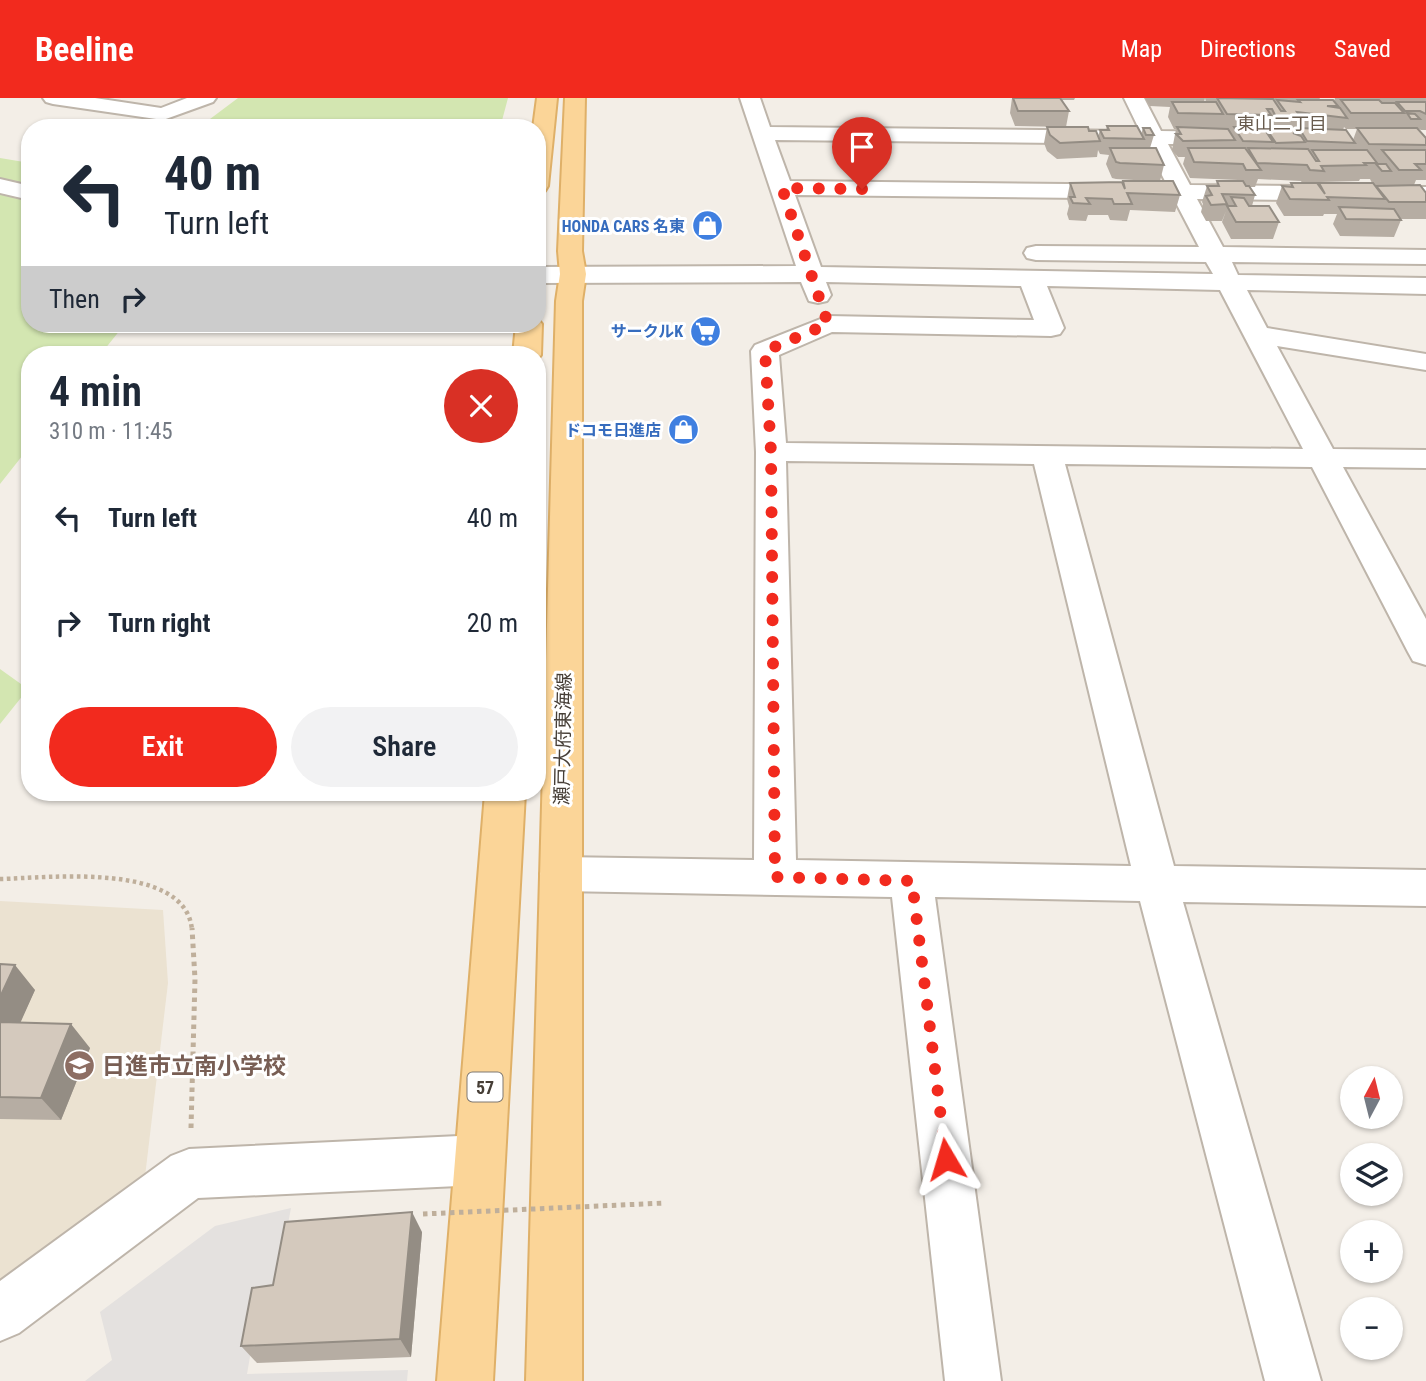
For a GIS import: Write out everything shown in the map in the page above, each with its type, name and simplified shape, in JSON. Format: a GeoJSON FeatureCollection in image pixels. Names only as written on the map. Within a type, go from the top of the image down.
{"type":"FeatureCollection","features":[{"type":"Feature","properties":{"kind":"main road"},"geometry":{"type":"LineString","coordinates":[[545,119],[547,98]]}},
{"type":"Feature","properties":{"kind":"main road","name":"瀬戸大府東海線"},"geometry":{"type":"LineString","coordinates":[[554,1381],[569,301],[565,260],[575,98]]}},
{"type":"Feature","properties":{"kind":"main road","name":"57"},"geometry":{"type":"LineString","coordinates":[[465,1381],[504,801]]}},
{"type":"Feature","properties":{"kind":"street"},"geometry":{"type":"LineString","coordinates":[[52,98],[163,114],[206,98]]}},
{"type":"Feature","properties":{"kind":"street"},"geometry":{"type":"LineString","coordinates":[[751,98],[828,324]]}},
{"type":"Feature","properties":{"kind":"street"},"geometry":{"type":"LineString","coordinates":[[1134,98],[1228,284],[1426,652]]}},
{"type":"Feature","properties":{"kind":"street"},"geometry":{"type":"LineString","coordinates":[[763,134],[1249,138]]}},
{"type":"Feature","properties":{"kind":"street"},"geometry":{"type":"LineString","coordinates":[[0,186],[21,191]]}},
{"type":"Feature","properties":{"kind":"street"},"geometry":{"type":"LineString","coordinates":[[782,188],[1426,194]]}},
{"type":"Feature","properties":{"kind":"street"},"geometry":{"type":"LineString","coordinates":[[694,251],[1031,279],[1426,286]]}},
{"type":"Feature","properties":{"kind":"street"},"geometry":{"type":"LineString","coordinates":[[565,260],[808,262],[872,252]]}},
{"type":"Feature","properties":{"kind":"street"},"geometry":{"type":"LineString","coordinates":[[1009,253],[1426,257]]}},
{"type":"Feature","properties":{"kind":"street"},"geometry":{"type":"LineString","coordinates":[[775,877],[771,452],[765,351],[828,324],[1051,328],[1031,279]]}},
{"type":"Feature","properties":{"kind":"street"},"geometry":{"type":"LineString","coordinates":[[1256,334],[1426,362]]}},
{"type":"Feature","properties":{"kind":"street"},"geometry":{"type":"LineString","coordinates":[[771,452],[1426,459]]}},
{"type":"Feature","properties":{"kind":"street"},"geometry":{"type":"LineString","coordinates":[[1047,455],[1157,884],[1293,1381]]}},
{"type":"Feature","properties":{"kind":"street"},"geometry":{"type":"LineString","coordinates":[[561,874],[1426,888]]}},
{"type":"Feature","properties":{"kind":"street"},"geometry":{"type":"LineString","coordinates":[[912,881],[973,1381]]}},
{"type":"Feature","properties":{"kind":"street"},"geometry":{"type":"LineString","coordinates":[[0,1314],[189,1174],[480,1160]]}},
{"type":"Feature","properties":{"kind":"path"},"geometry":{"type":"LineString","coordinates":[[0,879],[95,880],[155,886],[171,894],[189,912],[194,989],[189,1174]]}},
{"type":"Feature","properties":{"kind":"path"},"geometry":{"type":"LineString","coordinates":[[423,1214],[664,1203]]}},
{"type":"Feature","properties":{"kind":"shaded area","name":"日進市立南小学校"},"geometry":{"type":"Polygon","coordinates":[[[0,901],[163,910],[168,983],[144,1185],[0,1296],[0,901]]]}},
{"type":"Feature","properties":{"kind":"shaded area"},"geometry":{"type":"Polygon","coordinates":[[[291,1208],[275,1292],[260,1299],[247,1374],[408,1370],[407,1381],[85,1381],[112,1360],[100,1312],[215,1226],[291,1208]]]}},
{"type":"Feature","properties":{"kind":"green space"},"geometry":{"type":"Polygon","coordinates":[[[238,98],[508,98],[502,119],[210,119],[238,98]]]}},
{"type":"Feature","properties":{"kind":"green space"},"geometry":{"type":"Polygon","coordinates":[[[0,158],[21,162],[21,333],[118,333],[107,346],[21,346],[21,457],[0,484],[0,158]]]}},
{"type":"Feature","properties":{"kind":"green space"},"geometry":{"type":"Polygon","coordinates":[[[0,669],[21,684],[21,698],[0,724],[0,669]]]}},
{"type":"Feature","properties":{"kind":"building"},"geometry":{"type":"Polygon","coordinates":[[[1013,98],[1060,98],[1069,111],[1018,111],[1013,98]]]}},
{"type":"Feature","properties":{"kind":"building"},"geometry":{"type":"Polygon","coordinates":[[[1217,98],[1273,99],[1281,111],[1285,111],[1277,100],[1333,100],[1338,106],[1327,106],[1340,108],[1347,118],[1297,112],[1302,119],[1276,117],[1272,109],[1267,109],[1271,115],[1227,114],[1217,98]]]}},
{"type":"Feature","properties":{"kind":"building"},"geometry":{"type":"Polygon","coordinates":[[[1341,100],[1379,100],[1382,103],[1395,103],[1404,113],[1351,113],[1341,100]]]}},
{"type":"Feature","properties":{"kind":"building"},"geometry":{"type":"Polygon","coordinates":[[[1172,102],[1216,102],[1223,114],[1178,113],[1172,102]]]}},
{"type":"Feature","properties":{"kind":"building"},"geometry":{"type":"Polygon","coordinates":[[[1397,102],[1426,102],[1426,114],[1420,111],[1405,111],[1397,102]]]}},
{"type":"Feature","properties":{"kind":"building"},"geometry":{"type":"Polygon","coordinates":[[[1407,113],[1415,114],[1420,119],[1411,119],[1407,113]]]}},
{"type":"Feature","properties":{"kind":"building"},"geometry":{"type":"Polygon","coordinates":[[[1107,126],[1137,126],[1144,139],[1104,138],[1100,130],[1109,130],[1107,126]]]}},
{"type":"Feature","properties":{"kind":"building"},"geometry":{"type":"Polygon","coordinates":[[[1047,127],[1088,127],[1089,131],[1096,131],[1100,141],[1060,143],[1050,135],[1047,127]]]}},
{"type":"Feature","properties":{"kind":"building"},"geometry":{"type":"Polygon","coordinates":[[[1177,127],[1228,129],[1235,140],[1183,141],[1176,134],[1181,134],[1177,127]]]}},
{"type":"Feature","properties":{"kind":"building"},"geometry":{"type":"Polygon","coordinates":[[[1234,127],[1263,127],[1273,142],[1243,141],[1234,127]]]}},
{"type":"Feature","properties":{"kind":"building"},"geometry":{"type":"Polygon","coordinates":[[[1143,128],[1150,128],[1154,135],[1146,135],[1143,128]]]}},
{"type":"Feature","properties":{"kind":"building"},"geometry":{"type":"Polygon","coordinates":[[[1284,128],[1295,128],[1299,133],[1293,133],[1301,136],[1305,142],[1276,143],[1267,130],[1286,131],[1284,128]]]}},
{"type":"Feature","properties":{"kind":"building"},"geometry":{"type":"Polygon","coordinates":[[[1299,128],[1346,130],[1355,143],[1307,141],[1299,128]]]}},
{"type":"Feature","properties":{"kind":"building"},"geometry":{"type":"Polygon","coordinates":[[[1357,128],[1417,128],[1426,138],[1426,145],[1369,144],[1357,128]]]}},
{"type":"Feature","properties":{"kind":"building"},"geometry":{"type":"Polygon","coordinates":[[[1110,148],[1156,148],[1164,165],[1116,162],[1110,148]]]}},
{"type":"Feature","properties":{"kind":"building"},"geometry":{"type":"Polygon","coordinates":[[[1188,148],[1245,148],[1261,170],[1246,170],[1243,164],[1194,162],[1188,148]]]}},
{"type":"Feature","properties":{"kind":"building"},"geometry":{"type":"Polygon","coordinates":[[[1248,148],[1308,149],[1316,161],[1319,161],[1312,150],[1367,150],[1377,163],[1321,166],[1324,171],[1310,170],[1307,165],[1257,163],[1248,148]]]}},
{"type":"Feature","properties":{"kind":"building"},"geometry":{"type":"Polygon","coordinates":[[[1382,150],[1426,150],[1426,164],[1415,164],[1421,170],[1399,170],[1382,150]]]}},
{"type":"Feature","properties":{"kind":"building"},"geometry":{"type":"Polygon","coordinates":[[[1376,164],[1386,164],[1391,171],[1382,171],[1376,164]]]}},
{"type":"Feature","properties":{"kind":"building"},"geometry":{"type":"Polygon","coordinates":[[[1123,181],[1173,181],[1180,195],[1127,193],[1132,204],[1114,204],[1112,199],[1086,198],[1090,204],[1073,203],[1070,197],[1075,197],[1070,183],[1122,182],[1125,189],[1123,181]]]}},
{"type":"Feature","properties":{"kind":"building"},"geometry":{"type":"Polygon","coordinates":[[[1217,181],[1243,181],[1255,195],[1222,194],[1227,204],[1211,205],[1206,196],[1212,195],[1207,186],[1219,186],[1217,181]]]}},
{"type":"Feature","properties":{"kind":"building"},"geometry":{"type":"Polygon","coordinates":[[[1291,183],[1317,183],[1325,194],[1319,183],[1373,183],[1385,199],[1290,199],[1282,186],[1293,187],[1291,183]]]}},
{"type":"Feature","properties":{"kind":"building"},"geometry":{"type":"Polygon","coordinates":[[[1420,185],[1426,193],[1426,202],[1389,202],[1376,186],[1420,185]]]}},
{"type":"Feature","properties":{"kind":"building"},"geometry":{"type":"Polygon","coordinates":[[[1231,197],[1244,198],[1249,206],[1269,206],[1279,222],[1236,222],[1227,206],[1236,206],[1231,197]]]}},
{"type":"Feature","properties":{"kind":"building"},"geometry":{"type":"Polygon","coordinates":[[[1339,207],[1394,209],[1401,220],[1346,219],[1339,207]]]}},
{"type":"Feature","properties":{"kind":"building"},"geometry":{"type":"Polygon","coordinates":[[[0,964],[15,965],[0,997],[0,964]]]}},
{"type":"Feature","properties":{"kind":"building"},"geometry":{"type":"Polygon","coordinates":[[[0,1022],[71,1024],[41,1098],[0,1097],[0,1022]]]}},
{"type":"Feature","properties":{"kind":"building"},"geometry":{"type":"Polygon","coordinates":[[[412,1212],[400,1339],[241,1346],[252,1288],[273,1285],[285,1222],[412,1212]]]}},
{"type":"Feature","properties":{"kind":"place","name":"HONDA CARS 名東"},"geometry":{"type":"Point","coordinates":[708,226]}},
{"type":"Feature","properties":{"kind":"place","name":"サークルK"},"geometry":{"type":"Point","coordinates":[706,331]}},
{"type":"Feature","properties":{"kind":"place","name":"ドコモ日進店"},"geometry":{"type":"Point","coordinates":[684,430]}},
{"type":"Feature","properties":{"kind":"place","name":"日進市立南小学校"},"geometry":{"type":"Point","coordinates":[79,1066]}},
{"type":"Feature","properties":{"kind":"district","name":"東山二丁目"},"geometry":{"type":"Point","coordinates":[1282,123]}},
{"type":"Feature","properties":{"kind":"route"},"geometry":{"type":"LineString","coordinates":[[862,189],[782,188],[828,324],[765,351],[771,452],[775,877],[912,881],[946,1159]]}}]}
